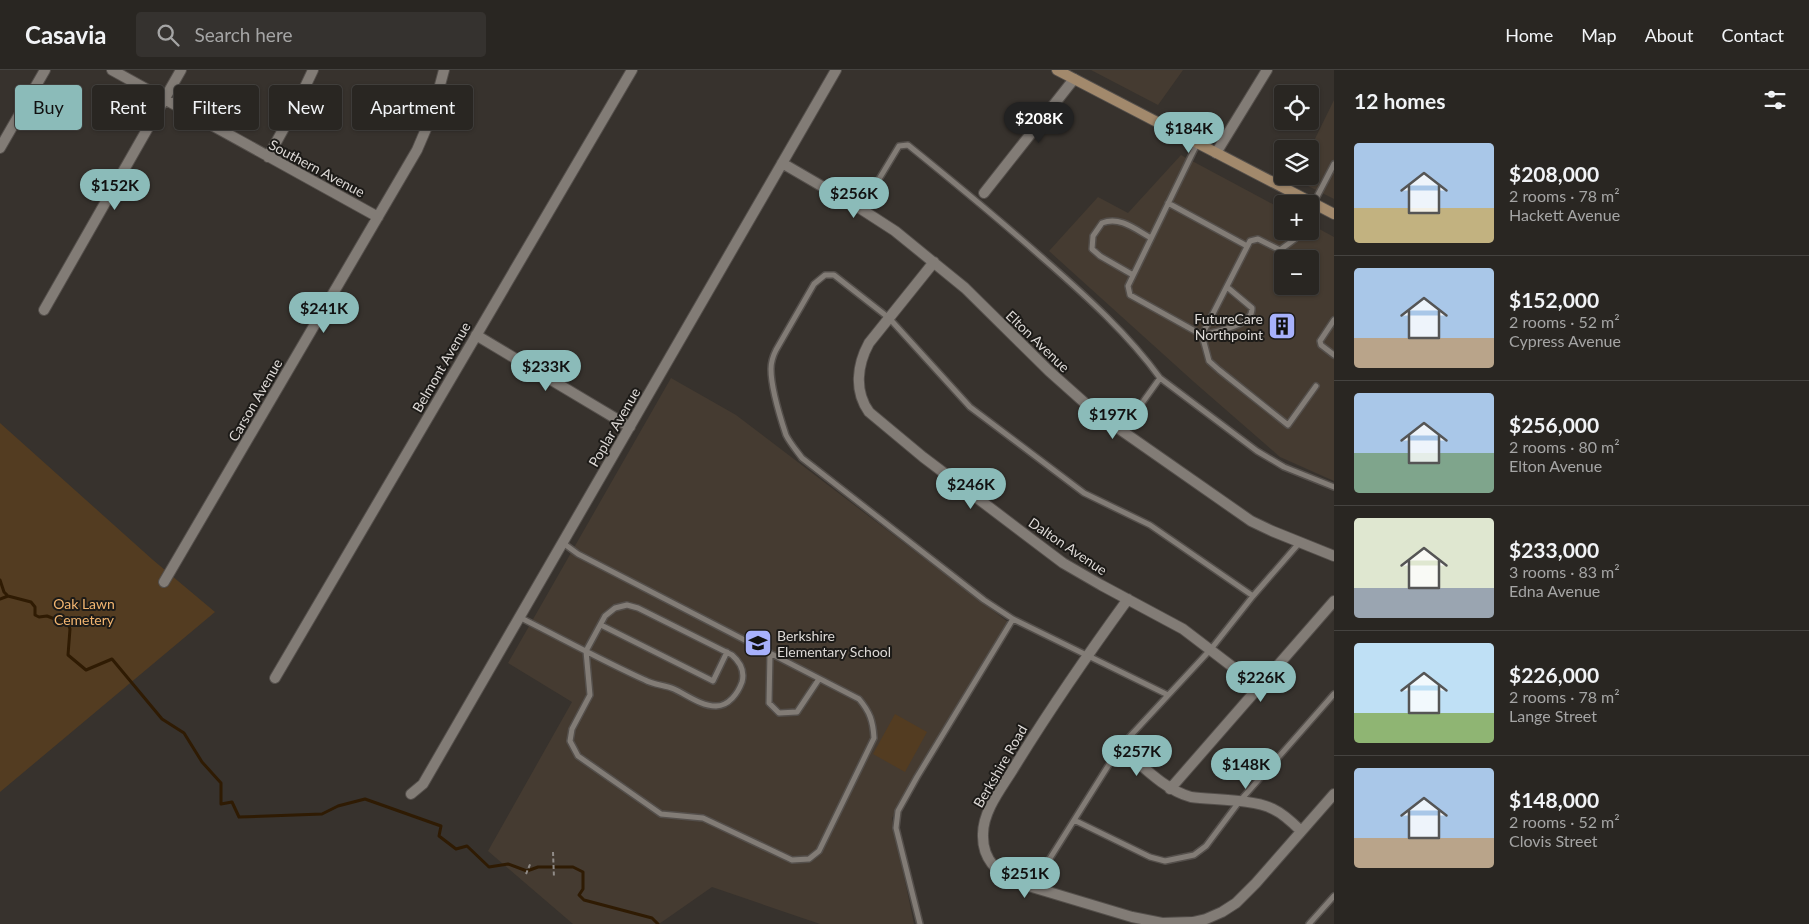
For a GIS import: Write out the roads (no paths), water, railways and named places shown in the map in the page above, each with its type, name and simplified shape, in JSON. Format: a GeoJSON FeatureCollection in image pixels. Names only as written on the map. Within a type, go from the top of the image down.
{"type":"FeatureCollection","features":[{"type":"Feature","properties":{"kind":"street"},"geometry":{"type":"LineString","coordinates":[[0,148],[45,70]]}},
{"type":"Feature","properties":{"kind":"street","name":"Southern Avenue"},"geometry":{"type":"LineString","coordinates":[[112,70],[268,158],[378,217]]}},
{"type":"Feature","properties":{"kind":"street"},"geometry":{"type":"LineString","coordinates":[[44,310],[181,70]]}},
{"type":"Feature","properties":{"kind":"street"},"geometry":{"type":"LineString","coordinates":[[268,158],[313,70]]}},
{"type":"Feature","properties":{"kind":"street","name":"Carson Avenue"},"geometry":{"type":"LineString","coordinates":[[164,582],[417,150],[432,115],[444,70]]}},
{"type":"Feature","properties":{"kind":"street","name":"Belmont Avenue"},"geometry":{"type":"LineString","coordinates":[[275,678],[632,70]]}},
{"type":"Feature","properties":{"kind":"street","name":"Poplar Avenue"},"geometry":{"type":"LineString","coordinates":[[411,794],[422,784],[836,70]]}},
{"type":"Feature","properties":{"kind":"street"},"geometry":{"type":"LineString","coordinates":[[1057,70],[1216,153],[1291,195]]}},
{"type":"Feature","properties":{"kind":"street"},"geometry":{"type":"LineString","coordinates":[[1216,153],[1267,70]]}},
{"type":"Feature","properties":{"kind":"street"},"geometry":{"type":"LineString","coordinates":[[984,193],[1074,79]]}},
{"type":"Feature","properties":{"kind":"street","name":"Elton Avenue"},"geometry":{"type":"LineString","coordinates":[[782,163],[861,208],[895,231],[965,288],[1071,391],[1122,431],[1251,521],[1334,556]]}},
{"type":"Feature","properties":{"kind":"street"},"geometry":{"type":"LineString","coordinates":[[1319,209],[1334,214]]}},
{"type":"Feature","properties":{"kind":"street","name":"Dalton Avenue"},"geometry":{"type":"LineString","coordinates":[[934,262],[869,343],[861,360],[859,388],[863,403],[869,412],[922,457],[1039,546],[1080,574],[1183,628],[1258,687]]}},
{"type":"Feature","properties":{"kind":"street"},"geometry":{"type":"LineString","coordinates":[[476,335],[630,427]]}},
{"type":"Feature","properties":{"kind":"street","name":"Berkshire Road"},"geometry":{"type":"LineString","coordinates":[[1128,599],[1042,722],[992,804],[985,820],[983,834],[985,853],[994,867],[1010,879],[1032,888],[1131,920],[1177,924],[1193,922],[1222,912],[1236,903],[1256,883],[1334,794]]}},
{"type":"Feature","properties":{"kind":"street"},"geometry":{"type":"LineString","coordinates":[[1170,789],[1334,601]]}},
{"type":"Feature","properties":{"kind":"street"},"geometry":{"type":"LineString","coordinates":[[1120,747],[1170,789],[1191,797],[1239,802],[1272,808],[1280,812],[1302,831]]}},
{"type":"Feature","properties":{"kind":"lane"},"geometry":{"type":"LineString","coordinates":[[1197,144],[1128,286],[1130,295],[1202,335],[1245,322],[1250,317],[1252,308],[1227,287]]}},
{"type":"Feature","properties":{"kind":"lane"},"geometry":{"type":"LineString","coordinates":[[861,208],[899,146],[908,146],[978,201],[1066,278],[1116,326],[1160,378],[1257,451],[1284,467],[1334,488]]}},
{"type":"Feature","properties":{"kind":"lane"},"geometry":{"type":"LineString","coordinates":[[1318,195],[1334,164]]}},
{"type":"Feature","properties":{"kind":"lane"},"geometry":{"type":"LineString","coordinates":[[1168,203],[1248,246]]}},
{"type":"Feature","properties":{"kind":"lane"},"geometry":{"type":"LineString","coordinates":[[1133,275],[1100,256],[1092,249],[1093,236],[1102,224],[1116,220],[1151,238]]}},
{"type":"Feature","properties":{"kind":"lane"},"geometry":{"type":"LineString","coordinates":[[1294,240],[1280,250],[1258,239],[1250,241],[1202,335],[1209,361],[1288,425],[1316,386]]}},
{"type":"Feature","properties":{"kind":"lane"},"geometry":{"type":"LineString","coordinates":[[1168,695],[1013,619],[984,600],[802,458],[793,447],[787,435],[770,370],[772,360],[814,284],[825,275],[834,275],[889,318],[970,407],[1084,494],[1150,525],[1254,596]]}},
{"type":"Feature","properties":{"kind":"lane"},"geometry":{"type":"LineString","coordinates":[[1334,320],[1320,341],[1321,345],[1334,355]]}},
{"type":"Feature","properties":{"kind":"lane"},"geometry":{"type":"LineString","coordinates":[[1122,431],[1160,378]]}},
{"type":"Feature","properties":{"kind":"lane"},"geometry":{"type":"LineString","coordinates":[[1032,888],[1120,747],[1211,649],[1300,542]]}},
{"type":"Feature","properties":{"kind":"lane"},"geometry":{"type":"LineString","coordinates":[[519,617],[586,651],[646,681],[672,688],[703,703],[718,706],[732,699],[741,683],[741,666],[738,660],[727,652],[638,608],[627,606],[615,608],[605,616],[586,651],[590,695],[572,729],[570,741],[578,756],[661,814],[703,818],[792,860],[809,858],[819,851],[874,738],[873,722],[868,710],[859,699],[578,554],[562,543]]}},
{"type":"Feature","properties":{"kind":"lane"},"geometry":{"type":"LineString","coordinates":[[920,924],[896,828],[898,811],[1013,619]]}},
{"type":"Feature","properties":{"kind":"lane"},"geometry":{"type":"LineString","coordinates":[[601,625],[713,681],[727,652]]}},
{"type":"Feature","properties":{"kind":"lane"},"geometry":{"type":"LineString","coordinates":[[770,653],[769,703],[779,713],[797,712],[819,679]]}},
{"type":"Feature","properties":{"kind":"lane"},"geometry":{"type":"LineString","coordinates":[[1074,820],[1150,857],[1171,861],[1194,855],[1206,846],[1239,802],[1334,694]]}},
{"type":"Feature","properties":{"kind":"lane"},"geometry":{"type":"LineString","coordinates":[[1309,924],[1334,896]]}},
{"type":"Feature","properties":{"kind":"waterway"},"geometry":{"type":"LineString","coordinates":[[0,580],[7,595]]}},
{"type":"Feature","properties":{"kind":"waterway"},"geometry":{"type":"LineString","coordinates":[[0,599],[8,596],[31,602],[35,607],[35,615],[39,617],[47,616],[68,624],[70,629],[68,655],[86,670],[112,659],[162,719],[184,733],[202,762],[221,783],[221,804],[232,802],[239,817],[322,814],[338,806],[365,799],[441,826],[439,836],[456,849],[467,846],[489,867],[508,864],[527,871],[538,867],[573,867],[583,872],[583,889],[579,895],[584,900],[652,918],[658,924]]}},
{"type":"Feature","properties":{"kind":"place","name":"FutureCare Northpoint"},"geometry":{"type":"Point","coordinates":[1282,326]}},
{"type":"Feature","properties":{"kind":"place","name":"Berkshire Elementary School"},"geometry":{"type":"Point","coordinates":[758,643]}},
{"type":"Feature","properties":{"kind":"park label","name":"Oak Lawn Cemetery"},"geometry":{"type":"Point","coordinates":[84,612]}}]}
